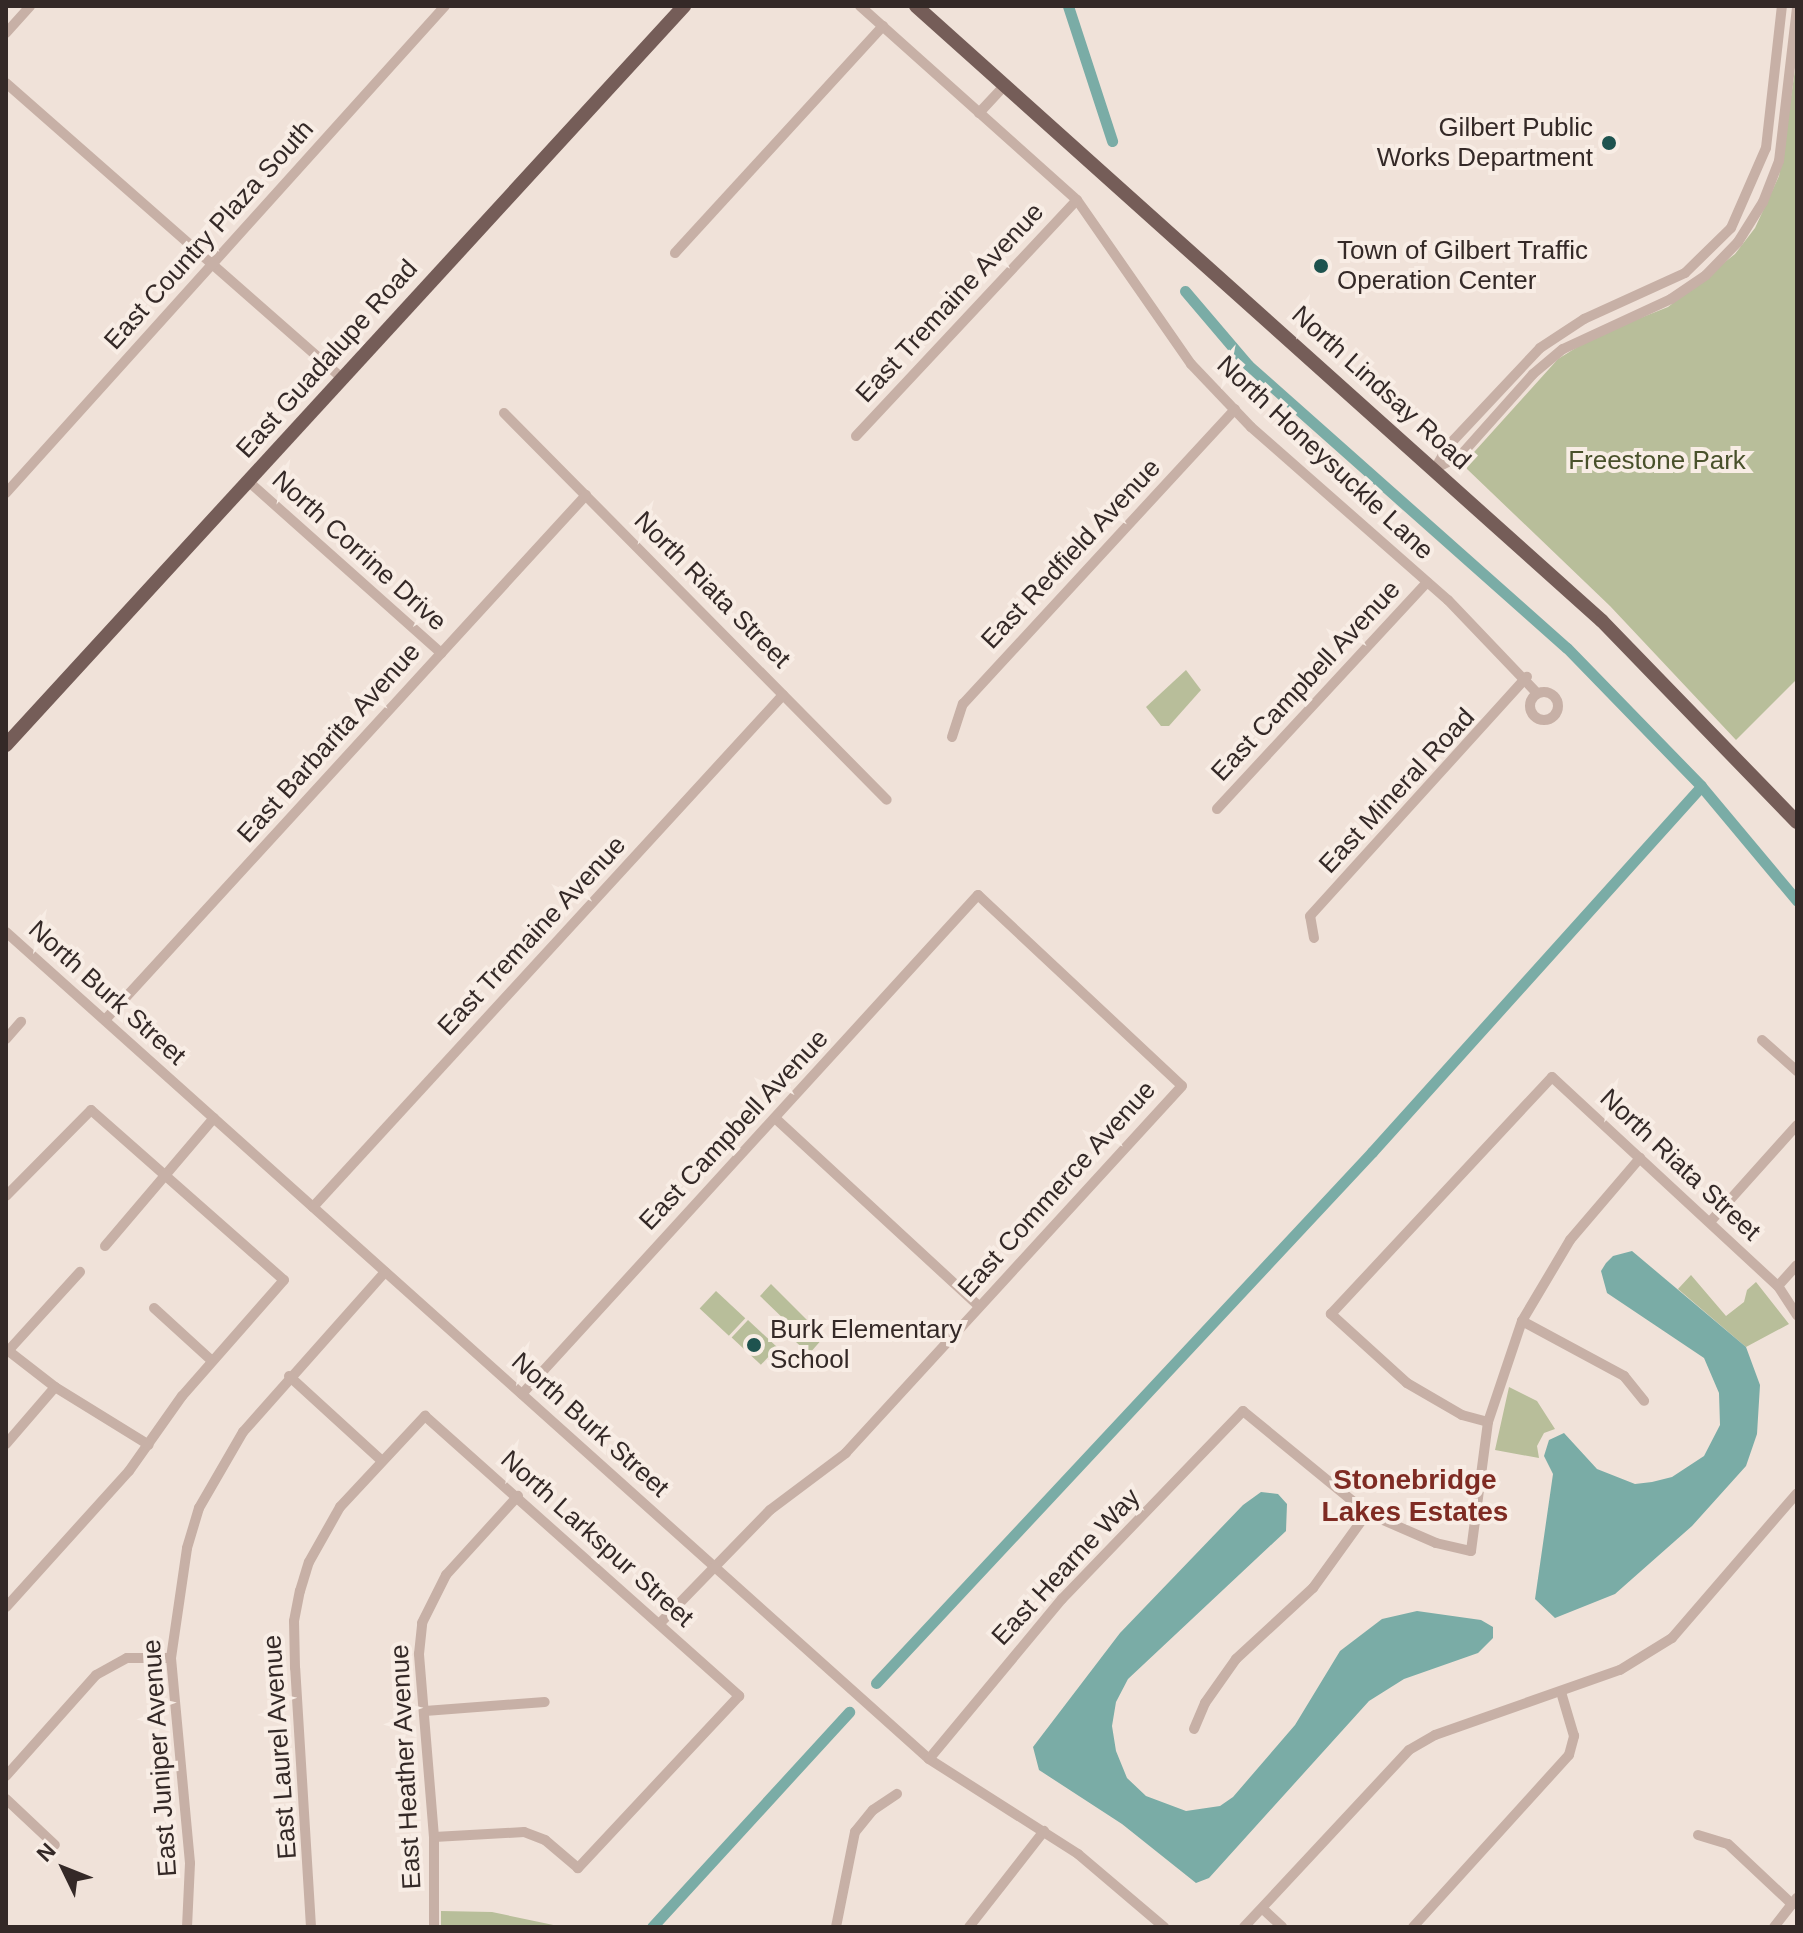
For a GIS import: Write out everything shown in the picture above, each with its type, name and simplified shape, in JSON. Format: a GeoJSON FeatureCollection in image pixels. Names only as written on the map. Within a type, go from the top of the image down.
{"type":"FeatureCollection","features":[{"type":"Feature","properties":{"kind":"main road","name":"East Guadalupe Road"},"geometry":{"type":"LineString","coordinates":[[6,745],[684,6]]}},
{"type":"Feature","properties":{"kind":"main road","name":"North Lindsay Road"},"geometry":{"type":"LineString","coordinates":[[916,6],[1436,468],[1602,621],[1797,822]]}},
{"type":"Feature","properties":{"kind":"street"},"geometry":{"type":"LineString","coordinates":[[6,33],[30,6]]}},
{"type":"Feature","properties":{"kind":"street","name":"East Country Plaza South"},"geometry":{"type":"LineString","coordinates":[[6,493],[445,6]]}},
{"type":"Feature","properties":{"kind":"street","name":"North Honeysuckle Lane"},"geometry":{"type":"LineString","coordinates":[[860,6],[1077,200],[1167,335],[1235,409],[1427,582],[1527,677],[1537,693]]}},
{"type":"Feature","properties":{"kind":"street"},"geometry":{"type":"LineString","coordinates":[[1436,468],[1448,446],[1540,348],[1584,319],[1685,273],[1731,228],[1764,157],[1782,6]]}},
{"type":"Feature","properties":{"kind":"street"},"geometry":{"type":"LineString","coordinates":[[1436,468],[1460,456],[1533,374],[1563,349],[1680,293],[1738,242],[1763,202],[1779,161],[1797,8]]}},
{"type":"Feature","properties":{"kind":"street"},"geometry":{"type":"LineString","coordinates":[[675,253],[883,26]]}},
{"type":"Feature","properties":{"kind":"street"},"geometry":{"type":"LineString","coordinates":[[6,83],[342,378]]}},
{"type":"Feature","properties":{"kind":"street"},"geometry":{"type":"LineString","coordinates":[[979,113],[1004,86]]}},
{"type":"Feature","properties":{"kind":"street","name":"East Tremaine Avenue"},"geometry":{"type":"LineString","coordinates":[[856,436],[1077,200]]}},
{"type":"Feature","properties":{"kind":"street","name":"East Redfield Avenue"},"geometry":{"type":"LineString","coordinates":[[952,737],[963,704],[1235,409]]}},
{"type":"Feature","properties":{"kind":"street","name":"North Riata Street"},"geometry":{"type":"LineString","coordinates":[[504,413],[887,800]]}},
{"type":"Feature","properties":{"kind":"street","name":"North Corrine Drive"},"geometry":{"type":"LineString","coordinates":[[248,481],[441,653]]}},
{"type":"Feature","properties":{"kind":"street","name":"East Barbarita Avenue"},"geometry":{"type":"LineString","coordinates":[[105,1020],[586,495]]}},
{"type":"Feature","properties":{"kind":"street","name":"East Campbell Avenue"},"geometry":{"type":"LineString","coordinates":[[1217,809],[1427,582]]}},
{"type":"Feature","properties":{"kind":"street","name":"East Mineral Road"},"geometry":{"type":"LineString","coordinates":[[1314,938],[1310,916],[1527,677]]}},
{"type":"Feature","properties":{"kind":"street","name":"East Tremaine Avenue"},"geometry":{"type":"LineString","coordinates":[[313,1207],[783,695]]}},
{"type":"Feature","properties":{"kind":"street","name":"East Campbell Avenue"},"geometry":{"type":"LineString","coordinates":[[522,1394],[978,895],[1182,1086]]}},
{"type":"Feature","properties":{"kind":"street","name":"North Burk Street"},"geometry":{"type":"LineString","coordinates":[[6,932],[929,1759],[962,1784],[1044,1831],[1164,1927]]}},
{"type":"Feature","properties":{"kind":"street"},"geometry":{"type":"LineString","coordinates":[[6,1039],[21,1022]]}},
{"type":"Feature","properties":{"kind":"street"},"geometry":{"type":"LineString","coordinates":[[1762,1040],[1797,1071]]}},
{"type":"Feature","properties":{"kind":"street","name":"North Riata Street"},"geometry":{"type":"LineString","coordinates":[[1488,1422],[1462,1415],[1407,1383],[1331,1314],[1552,1077],[1778,1286],[1797,1315]]}},
{"type":"Feature","properties":{"kind":"street","name":"East Commerce Avenue"},"geometry":{"type":"LineString","coordinates":[[659,1624],[713,1565],[770,1510],[846,1453],[1182,1086]]}},
{"type":"Feature","properties":{"kind":"street"},"geometry":{"type":"LineString","coordinates":[[6,1196],[91,1110],[284,1280],[211,1360],[149,1445],[6,1607]]}},
{"type":"Feature","properties":{"kind":"street"},"geometry":{"type":"LineString","coordinates":[[105,1246],[159,1187],[163,1173],[214,1118]]}},
{"type":"Feature","properties":{"kind":"street"},"geometry":{"type":"LineString","coordinates":[[775,1118],[979,1306]]}},
{"type":"Feature","properties":{"kind":"street"},"geometry":{"type":"LineString","coordinates":[[1710,1222],[1797,1125]]}},
{"type":"Feature","properties":{"kind":"street"},"geometry":{"type":"LineString","coordinates":[[1194,1729],[1205,1703],[1236,1659],[1313,1588],[1367,1513],[1436,1543],[1471,1551],[1488,1422],[1522,1321],[1570,1240],[1640,1158]]}},
{"type":"Feature","properties":{"kind":"street"},"geometry":{"type":"LineString","coordinates":[[1778,1286],[1797,1265]]}},
{"type":"Feature","properties":{"kind":"street"},"geometry":{"type":"LineString","coordinates":[[80,1272],[7,1350],[55,1387],[149,1445]]}},
{"type":"Feature","properties":{"kind":"street","name":"East Juniper Avenue"},"geometry":{"type":"LineString","coordinates":[[187,1927],[190,1863],[171,1658],[176,1602],[199,1508],[235,1443],[289,1376],[385,1272]]}},
{"type":"Feature","properties":{"kind":"street"},"geometry":{"type":"LineString","coordinates":[[154,1308],[211,1360]]}},
{"type":"Feature","properties":{"kind":"street"},"geometry":{"type":"LineString","coordinates":[[1522,1321],[1624,1376],[1644,1401]]}},
{"type":"Feature","properties":{"kind":"street"},"geometry":{"type":"LineString","coordinates":[[289,1376],[382,1461]]}},
{"type":"Feature","properties":{"kind":"street"},"geometry":{"type":"LineString","coordinates":[[6,1444],[55,1387]]}},
{"type":"Feature","properties":{"kind":"street","name":"East Hearne Way"},"geometry":{"type":"LineString","coordinates":[[929,1759],[1062,1599],[1243,1411],[1367,1513]]}},
{"type":"Feature","properties":{"kind":"street","name":"East Laurel Avenue"},"geometry":{"type":"LineString","coordinates":[[311,1927],[294,1621],[309,1562],[324,1532],[382,1461],[425,1416]]}},
{"type":"Feature","properties":{"kind":"street","name":"North Larkspur Street"},"geometry":{"type":"LineString","coordinates":[[425,1416],[739,1696],[578,1868],[545,1840],[524,1832],[434,1837]]}},
{"type":"Feature","properties":{"kind":"street"},"geometry":{"type":"LineString","coordinates":[[1244,1927],[1409,1750],[1435,1735],[1561,1692],[1647,1657],[1672,1638],[1797,1493]]}},
{"type":"Feature","properties":{"kind":"street","name":"East Heather Avenue"},"geometry":{"type":"LineString","coordinates":[[434,1927],[434,1837],[419,1654],[431,1596],[518,1496]]}},
{"type":"Feature","properties":{"kind":"street"},"geometry":{"type":"LineString","coordinates":[[6,1776],[96,1675],[127,1658],[171,1658]]}},
{"type":"Feature","properties":{"kind":"street"},"geometry":{"type":"LineString","coordinates":[[1413,1927],[1569,1755],[1574,1736],[1561,1692]]}},
{"type":"Feature","properties":{"kind":"street"},"geometry":{"type":"LineString","coordinates":[[425,1711],[545,1702]]}},
{"type":"Feature","properties":{"kind":"street"},"geometry":{"type":"LineString","coordinates":[[836,1927],[855,1832],[897,1794]]}},
{"type":"Feature","properties":{"kind":"street"},"geometry":{"type":"LineString","coordinates":[[6,1799],[55,1845]]}},
{"type":"Feature","properties":{"kind":"street"},"geometry":{"type":"LineString","coordinates":[[969,1927],[1044,1831]]}},
{"type":"Feature","properties":{"kind":"street"},"geometry":{"type":"LineString","coordinates":[[1698,1835],[1728,1844],[1794,1901],[1774,1927]]}},
{"type":"Feature","properties":{"kind":"street"},"geometry":{"type":"LineString","coordinates":[[1263,1909],[1282,1927]]}},
{"type":"Feature","properties":{"kind":"green space","name":"Freestone Park"},"geometry":{"type":"Polygon","coordinates":[[[1797,57],[1797,679],[1736,740],[1610,606],[1467,469],[1466,461],[1558,359],[1595,336],[1668,307],[1735,254],[1755,228],[1779,176],[1797,57]]]}},
{"type":"Feature","properties":{"kind":"green space"},"geometry":{"type":"Polygon","coordinates":[[[1186,670],[1201,690],[1169,726],[1161,726],[1146,707],[1186,670]]]}},
{"type":"Feature","properties":{"kind":"green space"},"geometry":{"type":"Polygon","coordinates":[[[1691,1275],[1726,1316],[1744,1302],[1747,1290],[1756,1282],[1789,1324],[1746,1347],[1678,1289],[1691,1275]]]}},
{"type":"Feature","properties":{"kind":"green space"},"geometry":{"type":"Polygon","coordinates":[[[771,1284],[824,1337],[809,1354],[783,1330],[789,1324],[760,1296],[771,1284]]]}},
{"type":"Feature","properties":{"kind":"green space"},"geometry":{"type":"Polygon","coordinates":[[[716,1291],[745,1318],[729,1336],[700,1309],[716,1291]]]}},
{"type":"Feature","properties":{"kind":"green space"},"geometry":{"type":"Polygon","coordinates":[[[748,1320],[777,1347],[761,1365],[732,1338],[748,1320]]]}},
{"type":"Feature","properties":{"kind":"green space"},"geometry":{"type":"Polygon","coordinates":[[[1509,1387],[1537,1401],[1555,1429],[1544,1433],[1537,1446],[1539,1458],[1495,1450],[1509,1387]]]}},
{"type":"Feature","properties":{"kind":"green space"},"geometry":{"type":"Polygon","coordinates":[[[441,1911],[492,1912],[563,1927],[441,1927],[441,1911]]]}},
{"type":"Feature","properties":{"kind":"water"},"geometry":{"type":"Polygon","coordinates":[[[1632,1251],[1746,1347],[1760,1385],[1757,1434],[1746,1466],[1692,1526],[1615,1594],[1555,1618],[1535,1599],[1553,1474],[1544,1456],[1549,1440],[1564,1433],[1597,1469],[1635,1484],[1672,1477],[1704,1456],[1720,1425],[1719,1393],[1704,1358],[1607,1293],[1601,1271],[1613,1256],[1632,1251]]]}},
{"type":"Feature","properties":{"kind":"water"},"geometry":{"type":"Polygon","coordinates":[[[1261,1492],[1278,1494],[1287,1504],[1286,1531],[1128,1679],[1116,1702],[1112,1726],[1116,1751],[1127,1778],[1146,1796],[1186,1811],[1220,1806],[1233,1797],[1295,1725],[1340,1651],[1382,1619],[1417,1611],[1481,1620],[1493,1627],[1493,1638],[1478,1653],[1404,1679],[1369,1701],[1209,1878],[1196,1883],[1122,1824],[1039,1770],[1033,1747],[1120,1633],[1243,1505],[1261,1492]]]}},
{"type":"Feature","properties":{"kind":"waterway"},"geometry":{"type":"LineString","coordinates":[[1068,6],[1112,141]]}},
{"type":"Feature","properties":{"kind":"waterway"},"geometry":{"type":"LineString","coordinates":[[1185,291],[1248,365],[1567,648],[1701,786],[1797,901]]}},
{"type":"Feature","properties":{"kind":"waterway"},"geometry":{"type":"LineString","coordinates":[[876,1683],[1372,1152],[1701,786]]}},
{"type":"Feature","properties":{"kind":"waterway"},"geometry":{"type":"LineString","coordinates":[[652,1927],[849,1712]]}},
{"type":"Feature","properties":{"kind":"place","name":"Gilbert Public Works Department"},"geometry":{"type":"Point","coordinates":[1609,143]}},
{"type":"Feature","properties":{"kind":"place","name":"Town of Gilbert Traffic Operation Center"},"geometry":{"type":"Point","coordinates":[1321,266]}},
{"type":"Feature","properties":{"kind":"place","name":"Burk Elementary School"},"geometry":{"type":"Point","coordinates":[754,1345]}},
{"type":"Feature","properties":{"kind":"district","name":"Stonebridge Lakes Estates"},"geometry":{"type":"Point","coordinates":[1415,1496]}}]}
